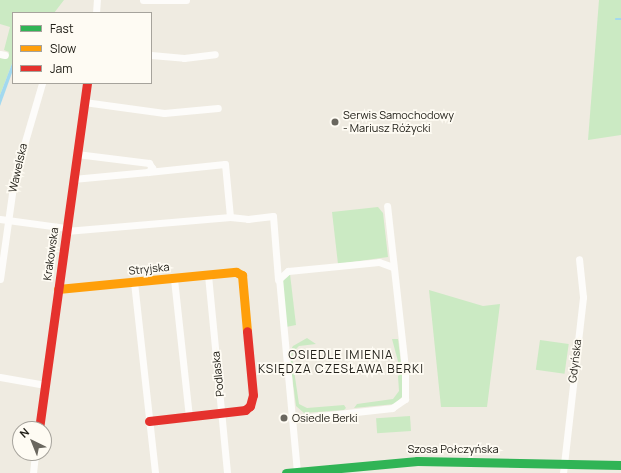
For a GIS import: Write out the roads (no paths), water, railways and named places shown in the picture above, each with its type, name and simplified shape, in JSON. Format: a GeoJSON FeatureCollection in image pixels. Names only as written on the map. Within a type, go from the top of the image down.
{"type":"FeatureCollection","features":[{"type":"Feature","properties":{"kind":"street"},"geometry":{"type":"LineString","coordinates":[[96,12],[97,0]]}},
{"type":"Feature","properties":{"kind":"street"},"geometry":{"type":"LineString","coordinates":[[147,0],[186,0]]}},
{"type":"Feature","properties":{"kind":"street"},"geometry":{"type":"LineString","coordinates":[[152,55],[184,58],[215,54]]}},
{"type":"Feature","properties":{"kind":"street","name":"Wawelska"},"geometry":{"type":"LineString","coordinates":[[0,278],[14,179],[42,84]]}},
{"type":"Feature","properties":{"kind":"street","name":"Krakowska"},"geometry":{"type":"LineString","coordinates":[[40,421],[86,84]]}},
{"type":"Feature","properties":{"kind":"street"},"geometry":{"type":"LineString","coordinates":[[84,102],[164,113],[218,108]]}},
{"type":"Feature","properties":{"kind":"street"},"geometry":{"type":"LineString","coordinates":[[77,154],[149,163],[152,168],[148,172]]}},
{"type":"Feature","properties":{"kind":"street"},"geometry":{"type":"LineString","coordinates":[[73,179],[225,164],[230,217]]}},
{"type":"Feature","properties":{"kind":"street"},"geometry":{"type":"LineString","coordinates":[[292,418],[390,408],[404,400],[406,383],[387,206]]}},
{"type":"Feature","properties":{"kind":"street"},"geometry":{"type":"LineString","coordinates":[[0,218],[66,230],[230,217],[243,219],[273,216],[297,472]]}},
{"type":"Feature","properties":{"kind":"street","name":"Gdyńska"},"geometry":{"type":"LineString","coordinates":[[563,473],[583,297],[580,259]]}},
{"type":"Feature","properties":{"kind":"street"},"geometry":{"type":"LineString","coordinates":[[278,282],[282,275],[288,271],[379,262],[393,266]]}},
{"type":"Feature","properties":{"kind":"street","name":"Stryjska"},"geometry":{"type":"LineString","coordinates":[[58,289],[236,272],[242,275],[253,400],[247,409],[222,413]]}},
{"type":"Feature","properties":{"kind":"street","name":"Podlaska"},"geometry":{"type":"LineString","coordinates":[[208,275],[227,473]]}},
{"type":"Feature","properties":{"kind":"street"},"geometry":{"type":"LineString","coordinates":[[174,278],[189,416]]}},
{"type":"Feature","properties":{"kind":"street"},"geometry":{"type":"LineString","coordinates":[[134,282],[155,473]]}},
{"type":"Feature","properties":{"kind":"street"},"geometry":{"type":"LineString","coordinates":[[0,377],[45,385]]}},
{"type":"Feature","properties":{"kind":"street"},"geometry":{"type":"LineString","coordinates":[[150,421],[222,413]]}},
{"type":"Feature","properties":{"kind":"street"},"geometry":{"type":"LineString","coordinates":[[33,473],[35,461]]}},
{"type":"Feature","properties":{"kind":"street","name":"Szosa Połczyńska"},"geometry":{"type":"LineString","coordinates":[[286,473],[417,461],[621,465]]}},
{"type":"Feature","properties":{"kind":"water"},"geometry":{"type":"Polygon","coordinates":[[[12,64],[12,73],[0,106],[0,95],[12,64]]]}},
{"type":"Feature","properties":{"kind":"waterway"},"geometry":{"type":"LineString","coordinates":[[616,19],[621,19]]}},
{"type":"Feature","properties":{"kind":"place","name":"Serwis Samochodowy - Mariusz Różycki"},"geometry":{"type":"Point","coordinates":[335,122]}},
{"type":"Feature","properties":{"kind":"place","name":"Osiedle Berki"},"geometry":{"type":"Point","coordinates":[284,418]}},
{"type":"Feature","properties":{"kind":"district","name":"OSIEDLE IMIENIA KSIĘDZA CZESŁAWA BERKI"},"geometry":{"type":"Point","coordinates":[341,362]}}]}
